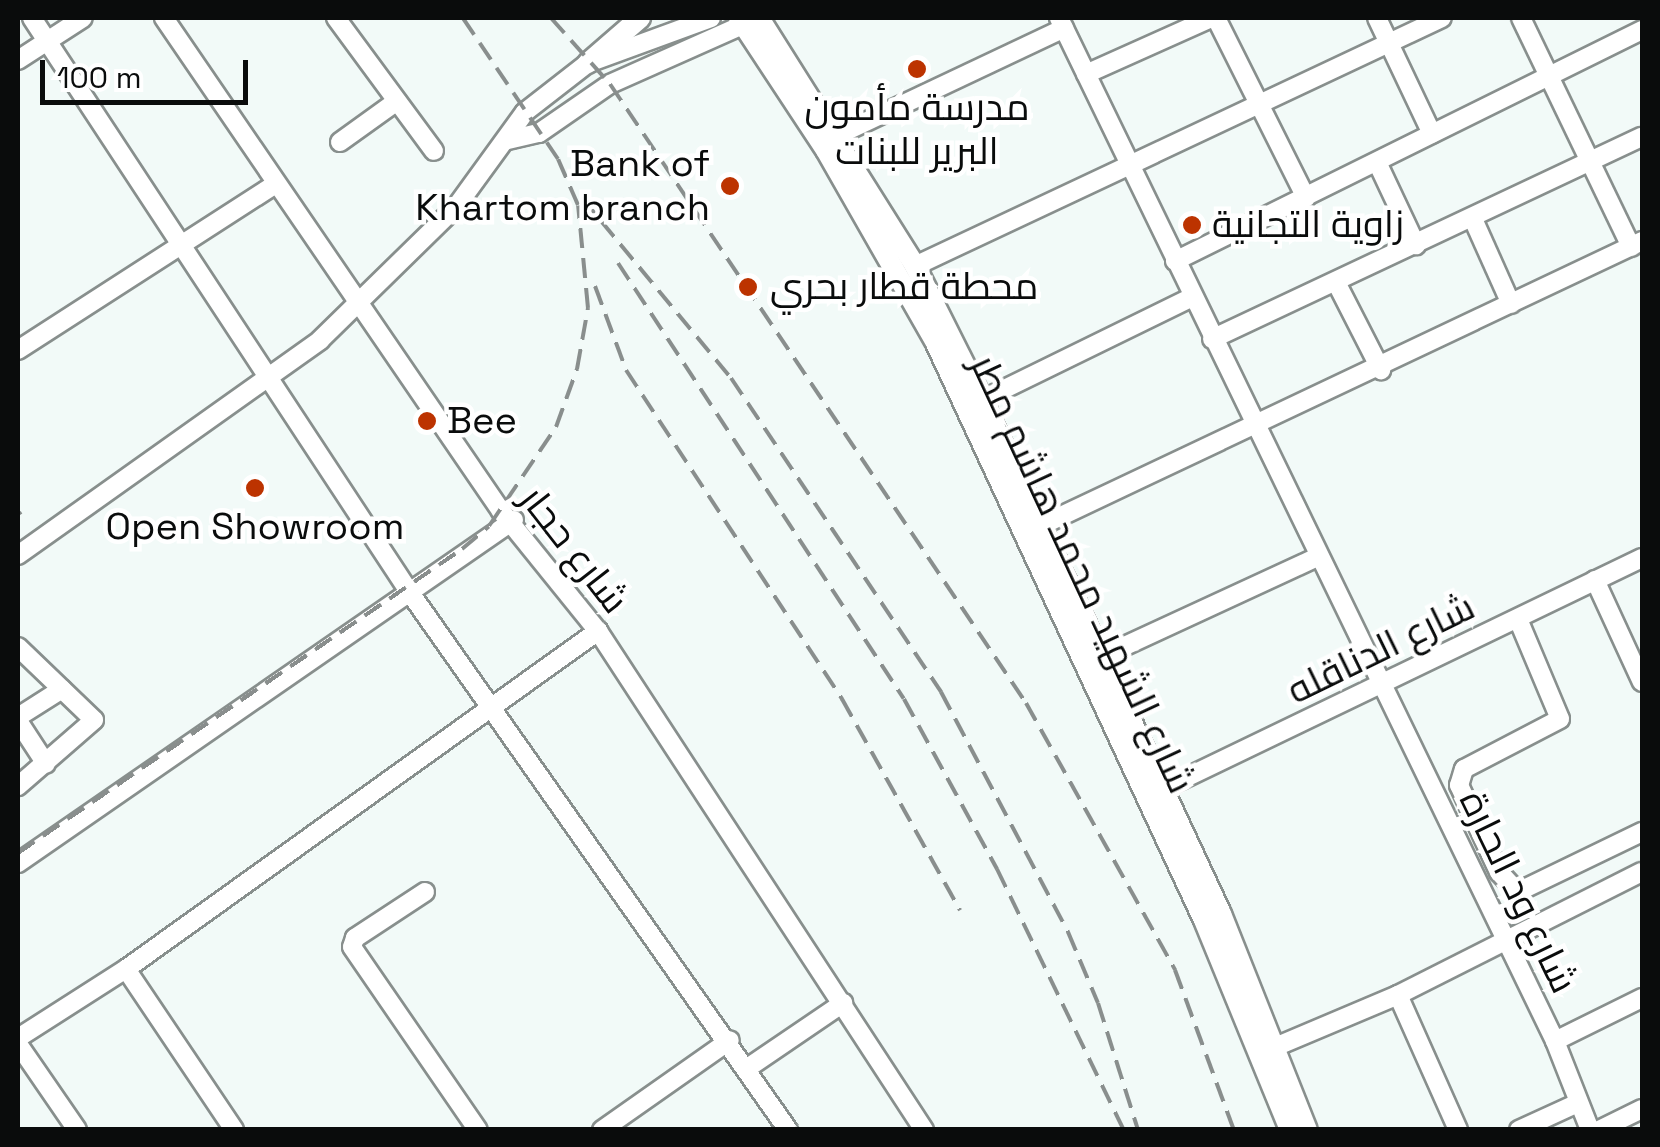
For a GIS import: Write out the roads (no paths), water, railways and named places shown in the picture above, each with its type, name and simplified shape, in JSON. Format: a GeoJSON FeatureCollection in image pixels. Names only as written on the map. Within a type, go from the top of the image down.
{"type":"FeatureCollection","features":[{"type":"Feature","properties":{"kind":"main road"},"geometry":{"type":"LineString","coordinates":[[588,62],[640,18]]}},
{"type":"Feature","properties":{"kind":"main road","name":"شارع الشهيد محمد هاشم مطر"},"geometry":{"type":"LineString","coordinates":[[750,19],[838,135],[915,266],[982,400],[1100,657],[1290,1130]]}},
{"type":"Feature","properties":{"kind":"main road","name":"شارع الشهيد محمد هاشم مطر"},"geometry":{"type":"LineString","coordinates":[[750,19],[935,341],[1275,1047],[1307,1130]]}},
{"type":"Feature","properties":{"kind":"street"},"geometry":{"type":"LineString","coordinates":[[32,18],[50,39],[413,596],[749,1067],[788,1130]]}},
{"type":"Feature","properties":{"kind":"street"},"geometry":{"type":"LineString","coordinates":[[18,60],[83,18]]}},
{"type":"Feature","properties":{"kind":"street","name":"شارع حجار"},"geometry":{"type":"LineString","coordinates":[[164,18],[500,511],[514,520],[598,631],[924,1130]]}},
{"type":"Feature","properties":{"kind":"street"},"geometry":{"type":"LineString","coordinates":[[336,18],[434,151]]}},
{"type":"Feature","properties":{"kind":"street"},"geometry":{"type":"LineString","coordinates":[[18,555],[270,379],[359,306],[456,207],[525,112],[588,62],[711,18]]}},
{"type":"Feature","properties":{"kind":"street"},"geometry":{"type":"LineString","coordinates":[[1086,74],[1213,18],[1306,198]]}},
{"type":"Feature","properties":{"kind":"street"},"geometry":{"type":"LineString","coordinates":[[1378,18],[1432,134]]}},
{"type":"Feature","properties":{"kind":"street"},"geometry":{"type":"LineString","coordinates":[[915,266],[1442,18]]}},
{"type":"Feature","properties":{"kind":"street"},"geometry":{"type":"LineString","coordinates":[[1040,526],[1380,370],[1637,244],[1590,163],[1521,18]]}},
{"type":"Feature","properties":{"kind":"street"},"geometry":{"type":"LineString","coordinates":[[508,140],[539,133],[610,84],[750,19]]}},
{"type":"Feature","properties":{"kind":"street"},"geometry":{"type":"LineString","coordinates":[[838,135],[1061,23]]}},
{"type":"Feature","properties":{"kind":"street","name":"شارع ود الحارة"},"geometry":{"type":"LineString","coordinates":[[1061,23],[1554,1040],[1590,1130]]}},
{"type":"Feature","properties":{"kind":"street"},"geometry":{"type":"LineString","coordinates":[[1175,261],[1642,30]]}},
{"type":"Feature","properties":{"kind":"street"},"geometry":{"type":"LineString","coordinates":[[340,142],[397,101]]}},
{"type":"Feature","properties":{"kind":"street"},"geometry":{"type":"LineString","coordinates":[[1212,338],[1337,284],[1642,138]]}},
{"type":"Feature","properties":{"kind":"street"},"geometry":{"type":"LineString","coordinates":[[1377,162],[1416,245]]}},
{"type":"Feature","properties":{"kind":"street"},"geometry":{"type":"LineString","coordinates":[[18,350],[180,242],[276,184]]}},
{"type":"Feature","properties":{"kind":"street"},"geometry":{"type":"LineString","coordinates":[[1473,219],[1512,304]]}},
{"type":"Feature","properties":{"kind":"street"},"geometry":{"type":"LineString","coordinates":[[1337,284],[1380,370]]}},
{"type":"Feature","properties":{"kind":"street"},"geometry":{"type":"LineString","coordinates":[[982,400],[1192,297]]}},
{"type":"Feature","properties":{"kind":"street"},"geometry":{"type":"LineString","coordinates":[[18,863],[413,596],[514,520]]}},
{"type":"Feature","properties":{"kind":"street"},"geometry":{"type":"LineString","coordinates":[[1100,657],[1317,557]]}},
{"type":"Feature","properties":{"kind":"street","name":"شارع الدناقله"},"geometry":{"type":"LineString","coordinates":[[1154,793],[1642,558]]}},
{"type":"Feature","properties":{"kind":"street"},"geometry":{"type":"LineString","coordinates":[[1595,580],[1642,682]]}},
{"type":"Feature","properties":{"kind":"street"},"geometry":{"type":"LineString","coordinates":[[1518,618],[1560,719],[1464,769],[1459,785],[1499,872],[1513,888],[1526,888],[1642,832]]}},
{"type":"Feature","properties":{"kind":"street"},"geometry":{"type":"LineString","coordinates":[[78,1130],[18,1041],[494,709],[598,631]]}},
{"type":"Feature","properties":{"kind":"street"},"geometry":{"type":"LineString","coordinates":[[18,647],[94,720],[18,786]]}},
{"type":"Feature","properties":{"kind":"street"},"geometry":{"type":"LineString","coordinates":[[46,764],[18,719],[62,689]]}},
{"type":"Feature","properties":{"kind":"street"},"geometry":{"type":"LineString","coordinates":[[1275,1047],[1398,995],[1642,872]]}},
{"type":"Feature","properties":{"kind":"street"},"geometry":{"type":"LineString","coordinates":[[425,892],[355,938],[352,948],[478,1130]]}},
{"type":"Feature","properties":{"kind":"street"},"geometry":{"type":"LineString","coordinates":[[126,969],[234,1130]]}},
{"type":"Feature","properties":{"kind":"street"},"geometry":{"type":"LineString","coordinates":[[1398,995],[1458,1130]]}},
{"type":"Feature","properties":{"kind":"street"},"geometry":{"type":"LineString","coordinates":[[1554,1040],[1642,998]]}},
{"type":"Feature","properties":{"kind":"street"},"geometry":{"type":"LineString","coordinates":[[749,1067],[843,1002]]}},
{"type":"Feature","properties":{"kind":"street"},"geometry":{"type":"LineString","coordinates":[[602,1130],[730,1040]]}},
{"type":"Feature","properties":{"kind":"street"},"geometry":{"type":"LineString","coordinates":[[1519,1130],[1578,1103]]}},
{"type":"Feature","properties":{"kind":"street"},"geometry":{"type":"LineString","coordinates":[[1599,1130],[1642,1109]]}},
{"type":"Feature","properties":{"kind":"railway"},"geometry":{"type":"LineString","coordinates":[[18,853],[462,549],[489,526],[556,427],[577,369],[588,308],[578,205],[558,159],[463,18]]}},
{"type":"Feature","properties":{"kind":"railway"},"geometry":{"type":"LineString","coordinates":[[551,18],[610,84],[1026,703],[1175,970],[1234,1130]]}},
{"type":"Feature","properties":{"kind":"railway"},"geometry":{"type":"LineString","coordinates":[[582,198],[731,378],[941,692],[1068,932],[1098,1003],[1138,1130]]}},
{"type":"Feature","properties":{"kind":"railway"},"geometry":{"type":"LineString","coordinates":[[618,263],[904,699],[997,869],[1124,1130]]}},
{"type":"Feature","properties":{"kind":"railway"},"geometry":{"type":"LineString","coordinates":[[595,286],[626,370],[842,699],[960,910]]}},
{"type":"Feature","properties":{"kind":"place","name":"مدرسة مأمون البرير للبنات"},"geometry":{"type":"Point","coordinates":[917,69]}},
{"type":"Feature","properties":{"kind":"place","name":"Bank of Khartom branch"},"geometry":{"type":"Point","coordinates":[730,186]}},
{"type":"Feature","properties":{"kind":"place","name":"زاوية التجانية"},"geometry":{"type":"Point","coordinates":[1192,225]}},
{"type":"Feature","properties":{"kind":"place","name":"محطة قطار بحري"},"geometry":{"type":"Point","coordinates":[748,287]}},
{"type":"Feature","properties":{"kind":"place","name":"Bee"},"geometry":{"type":"Point","coordinates":[427,421]}},
{"type":"Feature","properties":{"kind":"place","name":"Open Showroom"},"geometry":{"type":"Point","coordinates":[255,488]}}]}
